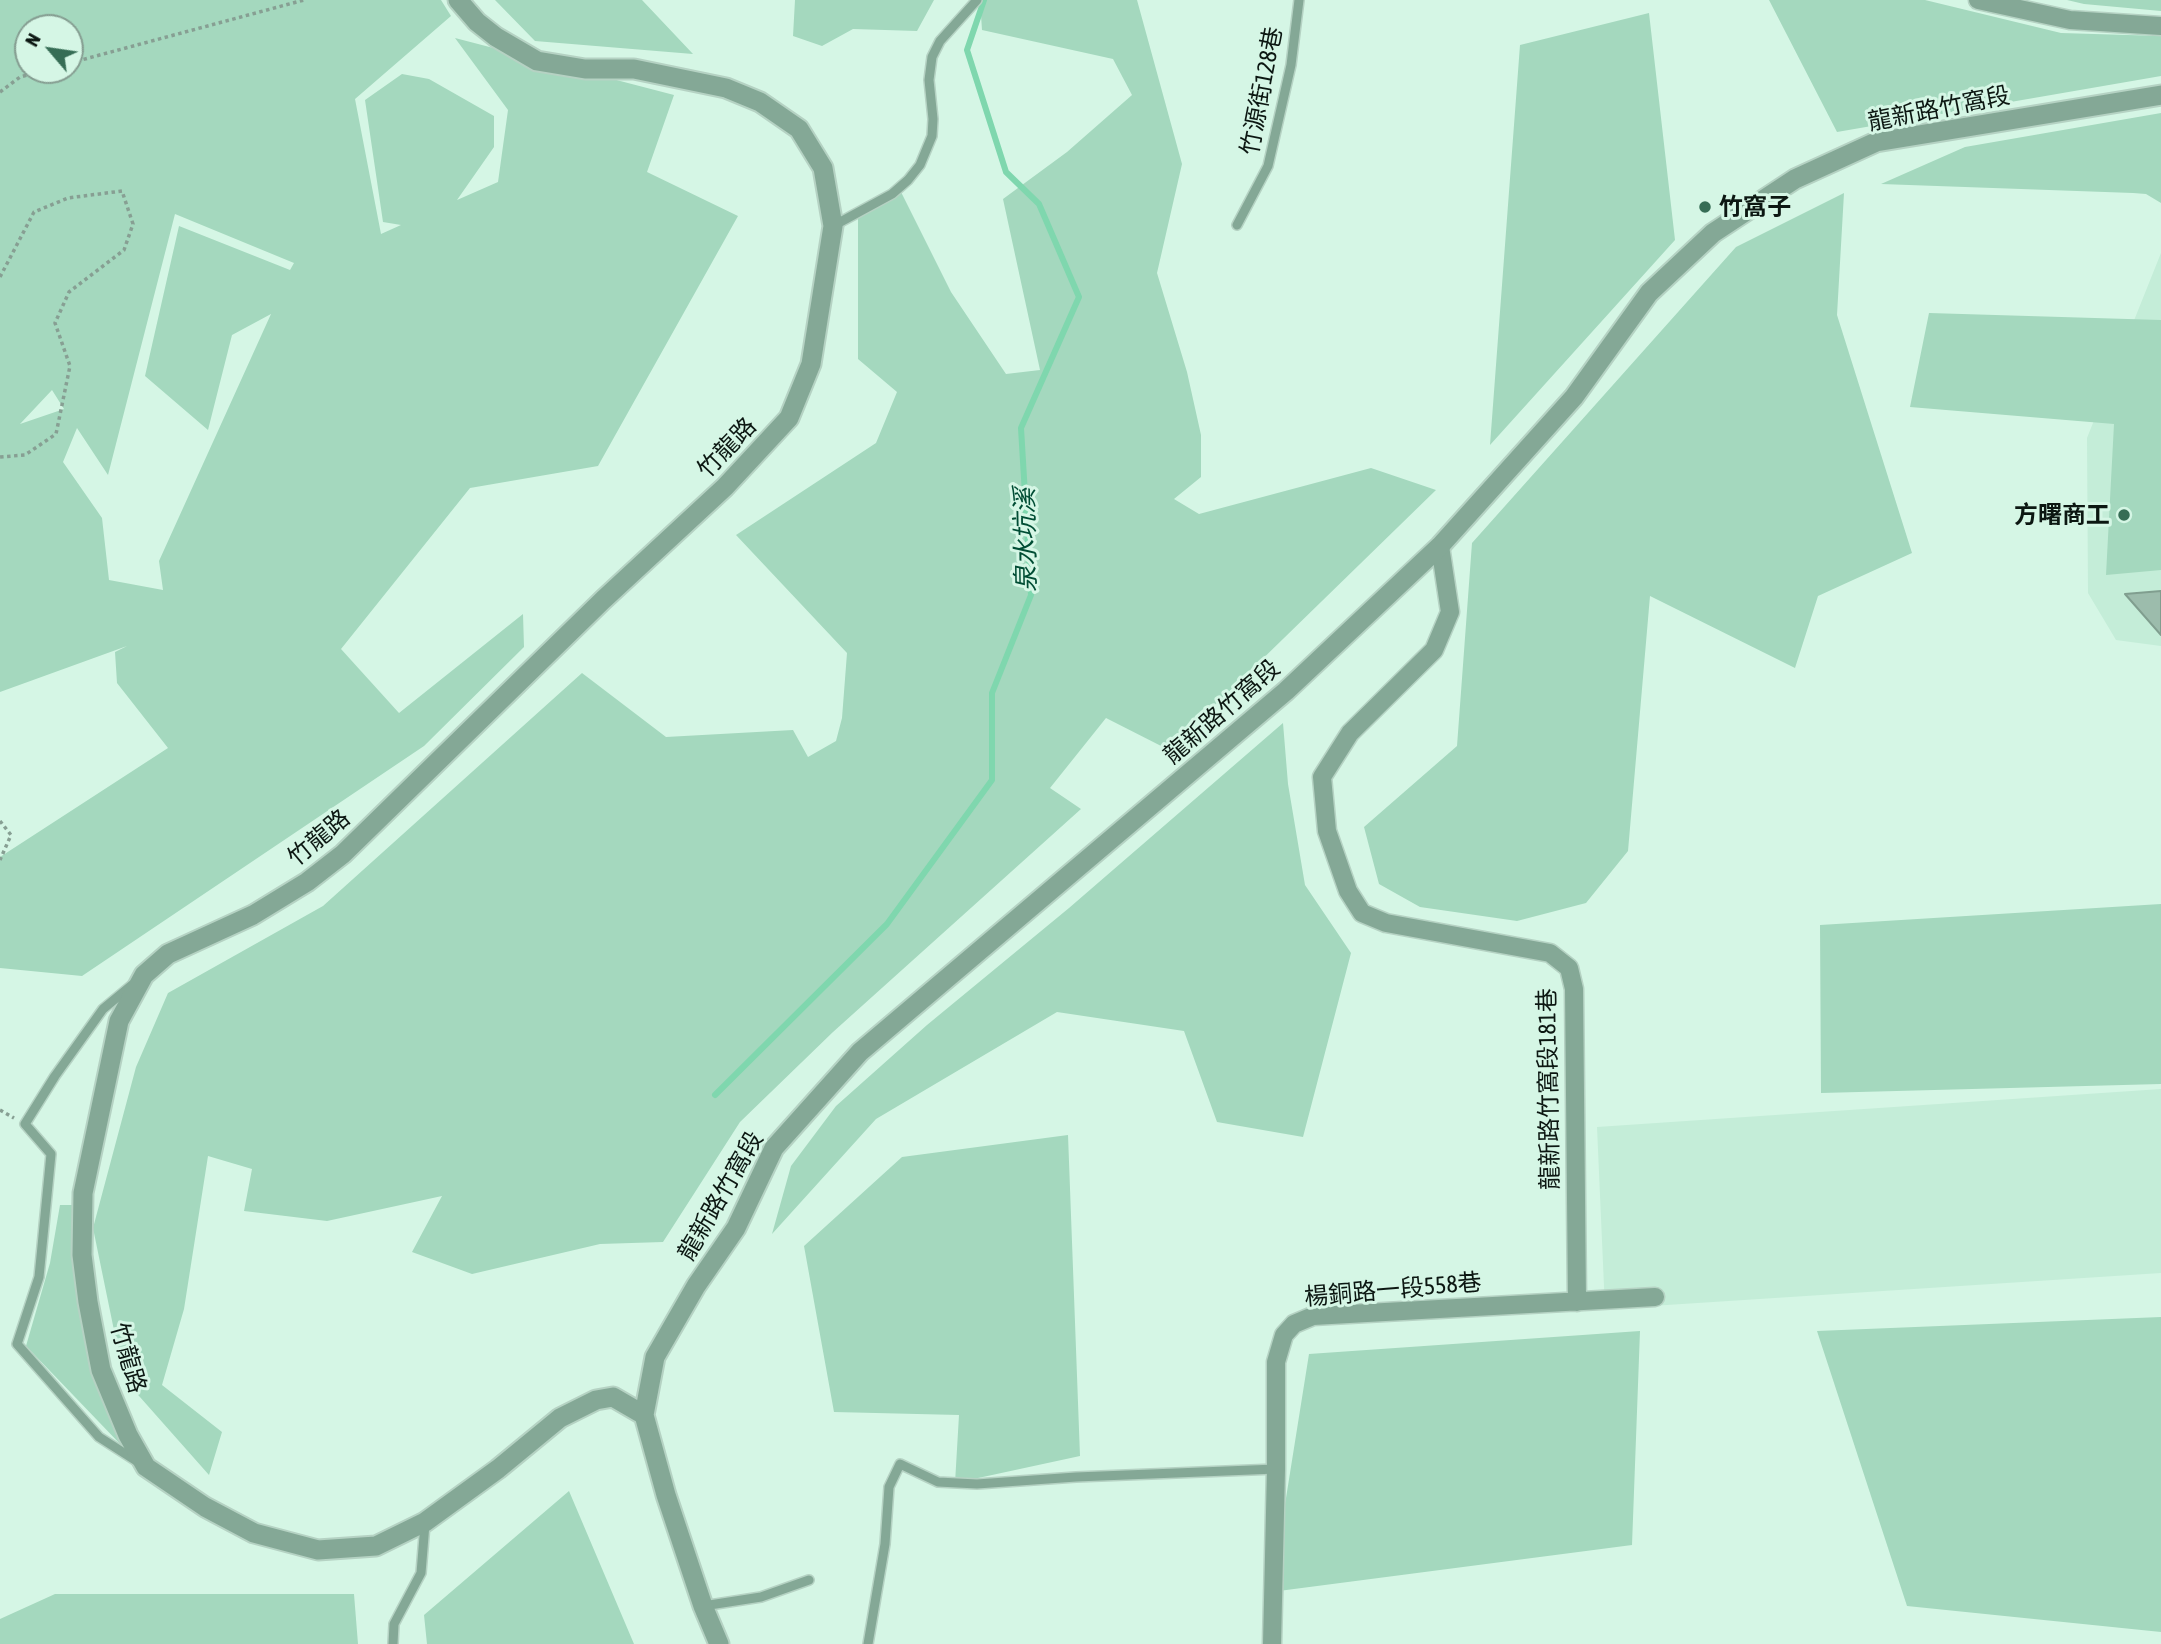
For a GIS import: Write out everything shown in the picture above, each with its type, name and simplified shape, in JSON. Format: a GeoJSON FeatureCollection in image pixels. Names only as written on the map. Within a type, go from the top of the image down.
{"type":"FeatureCollection","features":[{"type":"Feature","properties":{"kind":"street","name":"竹龍路"},"geometry":{"type":"LineString","coordinates":[[458,0],[477,22],[496,37],[537,61],[585,69],[634,69],[726,88],[760,102],[799,129],[823,168],[833,226],[811,364],[789,418],[725,487],[603,600],[343,853],[307,882],[275,902],[168,954],[144,975],[118,1020],[83,1193],[82,1255],[88,1301],[101,1370],[128,1435],[146,1467],[205,1507],[254,1532],[318,1550],[376,1546],[425,1522],[498,1469],[560,1418],[596,1400],[613,1397],[644,1415]]}},
{"type":"Feature","properties":{"kind":"street"},"geometry":{"type":"LineString","coordinates":[[1978,0],[2070,19],[2161,26]]}},
{"type":"Feature","properties":{"kind":"street","name":"龍新路竹窩段"},"geometry":{"type":"LineString","coordinates":[[719,1644],[703,1606],[666,1495],[644,1415],[655,1357],[696,1286],[736,1227],[774,1148],[860,1052],[1286,691],[1440,546],[1574,397],[1649,293],[1713,233],[1795,179],[1876,142],[2161,95]]}},
{"type":"Feature","properties":{"kind":"street","name":"龍新路竹窩段181巷"},"geometry":{"type":"LineString","coordinates":[[1440,546],[1451,612],[1434,650],[1350,733],[1322,777],[1327,831],[1348,891],[1362,912],[1386,923],[1550,953],[1569,968],[1574,989],[1577,1302]]}},
{"type":"Feature","properties":{"kind":"street","name":"楊銅路一段558巷"},"geometry":{"type":"LineString","coordinates":[[1272,1644],[1276,1362],[1284,1335],[1294,1324],[1313,1316],[1654,1297]]}},
{"type":"Feature","properties":{"kind":"lane"},"geometry":{"type":"LineString","coordinates":[[833,226],[892,194],[920,165],[932,136],[929,80],[932,57],[940,41],[977,0]]}},
{"type":"Feature","properties":{"kind":"lane","name":"竹源街128巷"},"geometry":{"type":"LineString","coordinates":[[1237,225],[1268,166],[1291,65],[1299,0]]}},
{"type":"Feature","properties":{"kind":"lane"},"geometry":{"type":"LineString","coordinates":[[144,975],[103,1009],[55,1076],[25,1124],[51,1154],[39,1277],[17,1344],[99,1437],[146,1467]]}},
{"type":"Feature","properties":{"kind":"lane"},"geometry":{"type":"LineString","coordinates":[[868,1644],[885,1544],[888,1487],[900,1464],[938,1482],[977,1484],[1276,1469]]}},
{"type":"Feature","properties":{"kind":"lane"},"geometry":{"type":"LineString","coordinates":[[393,1644],[394,1624],[421,1573],[425,1522]]}},
{"type":"Feature","properties":{"kind":"lane"},"geometry":{"type":"LineString","coordinates":[[703,1606],[761,1597],[809,1580]]}},
{"type":"Feature","properties":{"kind":"path"},"geometry":{"type":"LineString","coordinates":[[84,59],[304,0]]}},
{"type":"Feature","properties":{"kind":"path"},"geometry":{"type":"LineString","coordinates":[[0,277],[34,212],[68,198],[122,191],[133,223],[124,250],[69,292],[55,323],[70,366],[56,434],[25,454],[0,457]]}},
{"type":"Feature","properties":{"kind":"path"},"geometry":{"type":"LineString","coordinates":[[0,821],[11,835],[0,860]]}},
{"type":"Feature","properties":{"kind":"shaded area"},"geometry":{"type":"Polygon","coordinates":[[[0,0],[441,0],[451,16],[355,99],[381,234],[401,225],[383,222],[365,100],[402,74],[429,79],[494,116],[494,147],[457,200],[498,182],[508,110],[455,38],[674,95],[647,172],[738,216],[598,466],[470,488],[341,649],[399,713],[523,614],[524,647],[424,746],[82,976],[0,968],[0,857],[168,748],[117,683],[115,652],[127,646],[0,692],[0,0]],[[175,214],[108,475],[77,428],[63,462],[102,518],[109,580],[163,590],[159,561],[271,314],[232,335],[208,430],[145,376],[179,226],[290,270],[294,263],[175,214]],[[52,390],[20,424],[64,409],[52,390]]]}},
{"type":"Feature","properties":{"kind":"shaded area"},"geometry":{"type":"Polygon","coordinates":[[[495,0],[642,0],[693,54],[535,41],[495,0]]]}},
{"type":"Feature","properties":{"kind":"shaded area"},"geometry":{"type":"Polygon","coordinates":[[[795,0],[934,0],[917,31],[853,29],[822,46],[793,36],[795,0]]]}},
{"type":"Feature","properties":{"kind":"shaded area"},"geometry":{"type":"Polygon","coordinates":[[[980,0],[1137,0],[1182,164],[1157,273],[1187,372],[1201,435],[1201,477],[1174,499],[1199,514],[1371,468],[1436,490],[1169,750],[1106,718],[1050,788],[1081,809],[833,1032],[740,1122],[663,1242],[600,1244],[472,1274],[412,1252],[442,1196],[327,1221],[244,1211],[252,1169],[208,1156],[184,1309],[162,1385],[222,1432],[209,1475],[124,1379],[93,1228],[136,1067],[168,993],[323,906],[582,673],[666,737],[793,730],[808,757],[836,741],[842,718],[847,653],[736,535],[876,443],[897,392],[858,359],[858,210],[898,186],[951,292],[1006,374],[1040,370],[1003,199],[1067,152],[1132,95],[1113,59],[982,30],[980,0]]]}},
{"type":"Feature","properties":{"kind":"shaded area"},"geometry":{"type":"Polygon","coordinates":[[[1769,0],[1925,0],[2061,33],[2161,36],[2161,76],[1837,132],[1769,0]]]}},
{"type":"Feature","properties":{"kind":"shaded area"},"geometry":{"type":"Polygon","coordinates":[[[2067,0],[2161,0],[2161,11],[2084,4],[2067,0]]]}},
{"type":"Feature","properties":{"kind":"shaded area"},"geometry":{"type":"Polygon","coordinates":[[[1649,13],[1675,240],[1490,445],[1520,45],[1649,13]]]}},
{"type":"Feature","properties":{"kind":"shaded area"},"geometry":{"type":"Polygon","coordinates":[[[2161,113],[2161,203],[2146,194],[2133,193],[1881,184],[1965,147],[2161,113]]]}},
{"type":"Feature","properties":{"kind":"shaded area"},"geometry":{"type":"Polygon","coordinates":[[[1844,193],[1837,315],[1912,553],[1818,596],[1795,668],[1650,596],[1628,851],[1586,903],[1517,921],[1420,907],[1379,884],[1364,827],[1457,746],[1472,543],[1736,247],[1844,193]]]}},
{"type":"Feature","properties":{"kind":"shaded area","name":"方曙商工"},"geometry":{"type":"Polygon","coordinates":[[[2161,253],[2161,646],[2116,640],[2088,593],[2087,438],[2161,253]]]}},
{"type":"Feature","properties":{"kind":"shaded area"},"geometry":{"type":"Polygon","coordinates":[[[1929,313],[2161,320],[2161,570],[2106,575],[2114,424],[1910,407],[1929,313]]]}},
{"type":"Feature","properties":{"kind":"shaded area"},"geometry":{"type":"Polygon","coordinates":[[[1283,723],[1288,784],[1305,885],[1351,953],[1303,1137],[1217,1122],[1184,1031],[1057,1012],[876,1119],[772,1234],[791,1166],[836,1106],[927,1025],[1069,908],[1283,723]]]}},
{"type":"Feature","properties":{"kind":"shaded area"},"geometry":{"type":"Polygon","coordinates":[[[2161,904],[2161,1084],[1821,1093],[1820,925],[2161,904]]]}},
{"type":"Feature","properties":{"kind":"shaded area"},"geometry":{"type":"Polygon","coordinates":[[[2161,1089],[2161,1273],[1605,1309],[1597,1127],[2161,1089]]]}},
{"type":"Feature","properties":{"kind":"shaded area"},"geometry":{"type":"Polygon","coordinates":[[[1068,1135],[1080,1456],[955,1483],[959,1415],[834,1412],[804,1246],[902,1157],[1068,1135]]]}},
{"type":"Feature","properties":{"kind":"shaded area"},"geometry":{"type":"Polygon","coordinates":[[[60,1205],[75,1205],[85,1333],[122,1446],[26,1346],[50,1263],[60,1205]]]}},
{"type":"Feature","properties":{"kind":"shaded area"},"geometry":{"type":"Polygon","coordinates":[[[2161,1317],[2161,1632],[1907,1606],[1817,1331],[2161,1317]]]}},
{"type":"Feature","properties":{"kind":"shaded area"},"geometry":{"type":"Polygon","coordinates":[[[1640,1331],[1632,1545],[1271,1592],[1309,1354],[1640,1331]]]}},
{"type":"Feature","properties":{"kind":"shaded area"},"geometry":{"type":"Polygon","coordinates":[[[569,1491],[634,1644],[427,1644],[424,1615],[569,1491]]]}},
{"type":"Feature","properties":{"kind":"shaded area"},"geometry":{"type":"Polygon","coordinates":[[[55,1594],[354,1594],[358,1644],[0,1644],[0,1619],[55,1594]]]}},
{"type":"Feature","properties":{"kind":"building"},"geometry":{"type":"Polygon","coordinates":[[[2161,591],[2161,635],[2125,594],[2161,591]]]}},
{"type":"Feature","properties":{"kind":"waterway","name":"泉水坑溪"},"geometry":{"type":"LineString","coordinates":[[715,1095],[887,924],[992,780],[992,693],[1031,595],[1021,428],[1079,297],[1039,204],[1006,172],[967,50],[984,0]]}},
{"type":"Feature","properties":{"kind":"place","name":"竹窩子"},"geometry":{"type":"Point","coordinates":[1705,207]}},
{"type":"Feature","properties":{"kind":"place","name":"方曙商工"},"geometry":{"type":"Point","coordinates":[2124,515]}}]}
